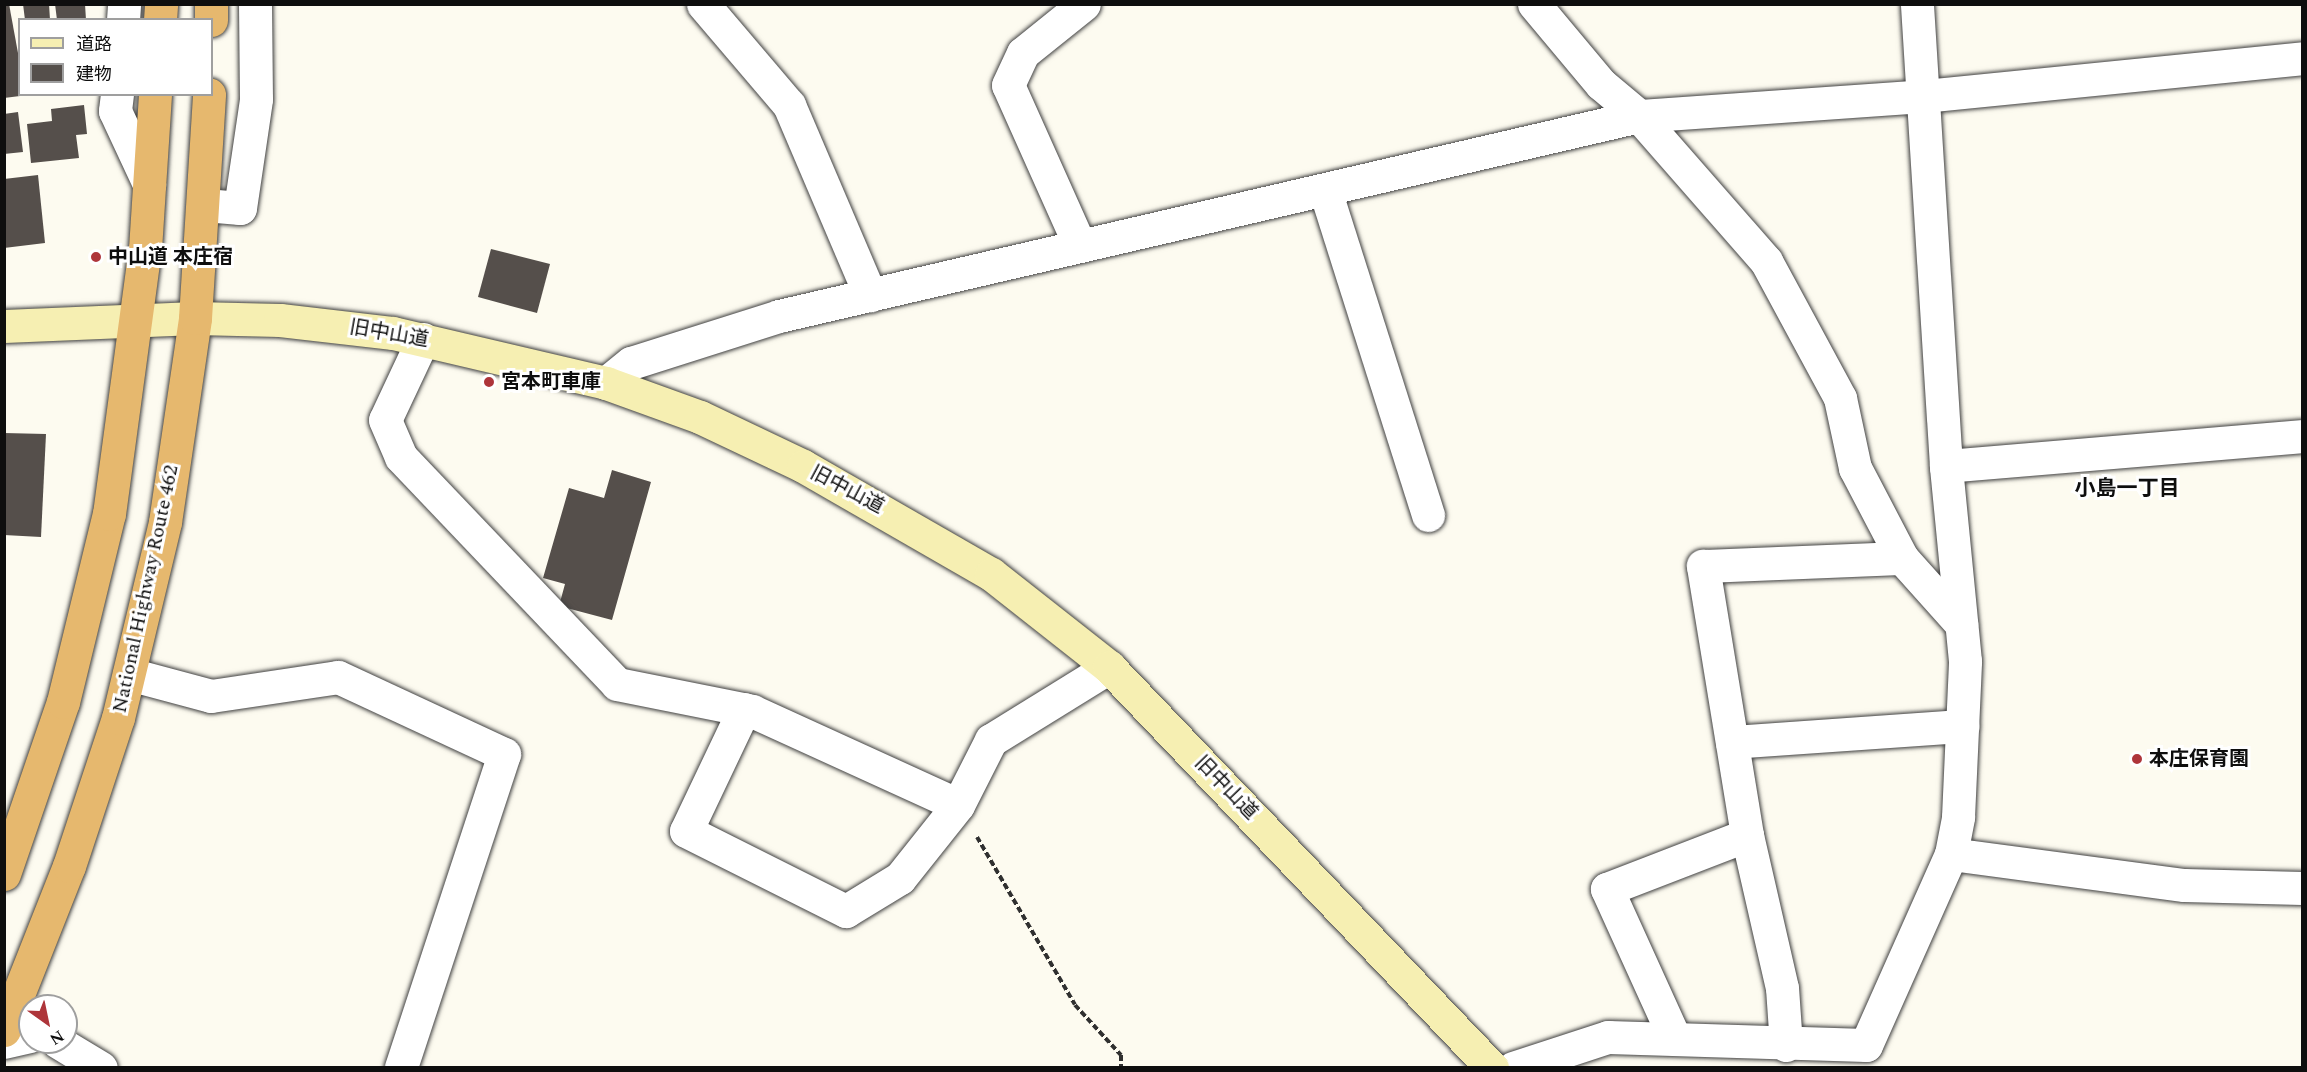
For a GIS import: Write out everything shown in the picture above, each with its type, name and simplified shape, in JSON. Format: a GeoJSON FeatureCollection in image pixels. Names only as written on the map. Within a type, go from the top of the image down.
{"type":"FeatureCollection","features":[{"type":"Feature","properties":{"kind":"highway"},"geometry":{"type":"LineString","coordinates":[[4,874],[63,702],[109,514],[137,318],[155,96]]}},
{"type":"Feature","properties":{"kind":"highway","name":"National Highway Route 462"},"geometry":{"type":"LineString","coordinates":[[4,1030],[69,866],[129,675],[165,522],[195,318],[205,205],[209,96]]}},
{"type":"Feature","properties":{"kind":"main road","name":"旧中山道"},"geometry":{"type":"LineString","coordinates":[[4,326],[137,318],[325,323],[423,339],[606,383],[700,417],[904,520],[991,574],[1109,667],[1492,1068]]}},
{"type":"Feature","properties":{"kind":"street"},"geometry":{"type":"LineString","coordinates":[[205,205],[240,208],[256,99],[255,4]]}},
{"type":"Feature","properties":{"kind":"street"},"geometry":{"type":"LineString","coordinates":[[703,4],[789,105],[870,295]]}},
{"type":"Feature","properties":{"kind":"street"},"geometry":{"type":"LineString","coordinates":[[1080,246],[1008,85],[1023,53],[1084,4]]}},
{"type":"Feature","properties":{"kind":"street"},"geometry":{"type":"LineString","coordinates":[[1534,4],[1601,84],[1639,116],[1766,261],[1840,398],[1855,468],[1902,558],[1961,624]]}},
{"type":"Feature","properties":{"kind":"street"},"geometry":{"type":"LineString","coordinates":[[1513,1068],[1608,1037],[1786,1045],[1866,1045],[1951,854],[1958,817],[1962,726],[1961,624],[1946,466],[1917,4]]}},
{"type":"Feature","properties":{"kind":"street"},"geometry":{"type":"LineString","coordinates":[[606,383],[631,363],[779,316],[1639,116],[1924,96],[2302,58]]}},
{"type":"Feature","properties":{"kind":"street"},"geometry":{"type":"LineString","coordinates":[[117,96],[115,111],[149,184]]}},
{"type":"Feature","properties":{"kind":"street"},"geometry":{"type":"LineString","coordinates":[[1324,190],[1428,515]]}},
{"type":"Feature","properties":{"kind":"street"},"geometry":{"type":"LineString","coordinates":[[423,339],[385,420],[401,457],[617,684],[744,709],[958,805]]}},
{"type":"Feature","properties":{"kind":"street"},"geometry":{"type":"LineString","coordinates":[[1946,466],[2302,436]]}},
{"type":"Feature","properties":{"kind":"street"},"geometry":{"type":"LineString","coordinates":[[1786,1045],[1782,988],[1747,835],[1704,566],[1902,558]]}},
{"type":"Feature","properties":{"kind":"street"},"geometry":{"type":"LineString","coordinates":[[744,709],[686,831],[846,911],[900,878],[958,805],[991,740],[1109,667]]}},
{"type":"Feature","properties":{"kind":"street"},"geometry":{"type":"LineString","coordinates":[[129,675],[211,696],[339,677],[504,754],[401,1068]]}},
{"type":"Feature","properties":{"kind":"street"},"geometry":{"type":"LineString","coordinates":[[1732,742],[1962,726]]}},
{"type":"Feature","properties":{"kind":"street"},"geometry":{"type":"LineString","coordinates":[[1675,1039],[1607,889],[1747,835]]}},
{"type":"Feature","properties":{"kind":"street"},"geometry":{"type":"LineString","coordinates":[[1951,854],[2184,885],[2302,888]]}},
{"type":"Feature","properties":{"kind":"street"},"geometry":{"type":"LineString","coordinates":[[78,1054],[101,1068]]}},
{"type":"Feature","properties":{"kind":"path"},"geometry":{"type":"LineString","coordinates":[[958,805],[1075,1005],[1121,1055],[1120,1068]]}},
{"type":"Feature","properties":{"kind":"building"},"geometry":{"type":"Polygon","coordinates":[[[4,4],[9,4],[18,53],[18,96],[20,96],[4,98],[4,4]]]}},
{"type":"Feature","properties":{"kind":"building"},"geometry":{"type":"Polygon","coordinates":[[[23,4],[49,4],[50,18],[25,18],[23,4]]]}},
{"type":"Feature","properties":{"kind":"building"},"geometry":{"type":"Polygon","coordinates":[[[55,4],[85,4],[86,18],[57,18],[55,4]]]}},
{"type":"Feature","properties":{"kind":"building"},"geometry":{"type":"Polygon","coordinates":[[[84,105],[87,134],[76,135],[79,158],[31,163],[27,124],[52,121],[51,109],[84,105]]]}},
{"type":"Feature","properties":{"kind":"building"},"geometry":{"type":"Polygon","coordinates":[[[18,112],[23,152],[4,154],[4,114],[18,112]]]}},
{"type":"Feature","properties":{"kind":"building"},"geometry":{"type":"Polygon","coordinates":[[[38,175],[45,243],[4,248],[4,179],[38,175]]]}},
{"type":"Feature","properties":{"kind":"building"},"geometry":{"type":"Polygon","coordinates":[[[491,249],[550,264],[537,313],[478,297],[491,249]]]}},
{"type":"Feature","properties":{"kind":"building"},"geometry":{"type":"Polygon","coordinates":[[[4,433],[46,434],[41,537],[4,535],[4,433]]]}},
{"type":"Feature","properties":{"kind":"building"},"geometry":{"type":"Polygon","coordinates":[[[612,470],[651,482],[612,620],[559,606],[565,584],[543,578],[569,488],[604,498],[612,470]]]}},
{"type":"Feature","properties":{"kind":"place","name":"中山道 本庄宿"},"geometry":{"type":"Point","coordinates":[96,257]}},
{"type":"Feature","properties":{"kind":"place","name":"宮本町車庫"},"geometry":{"type":"Point","coordinates":[489,382]}},
{"type":"Feature","properties":{"kind":"place","name":"本庄保育園"},"geometry":{"type":"Point","coordinates":[2137,759]}},
{"type":"Feature","properties":{"kind":"district","name":"小島一丁目"},"geometry":{"type":"Point","coordinates":[2127,489]}}]}
